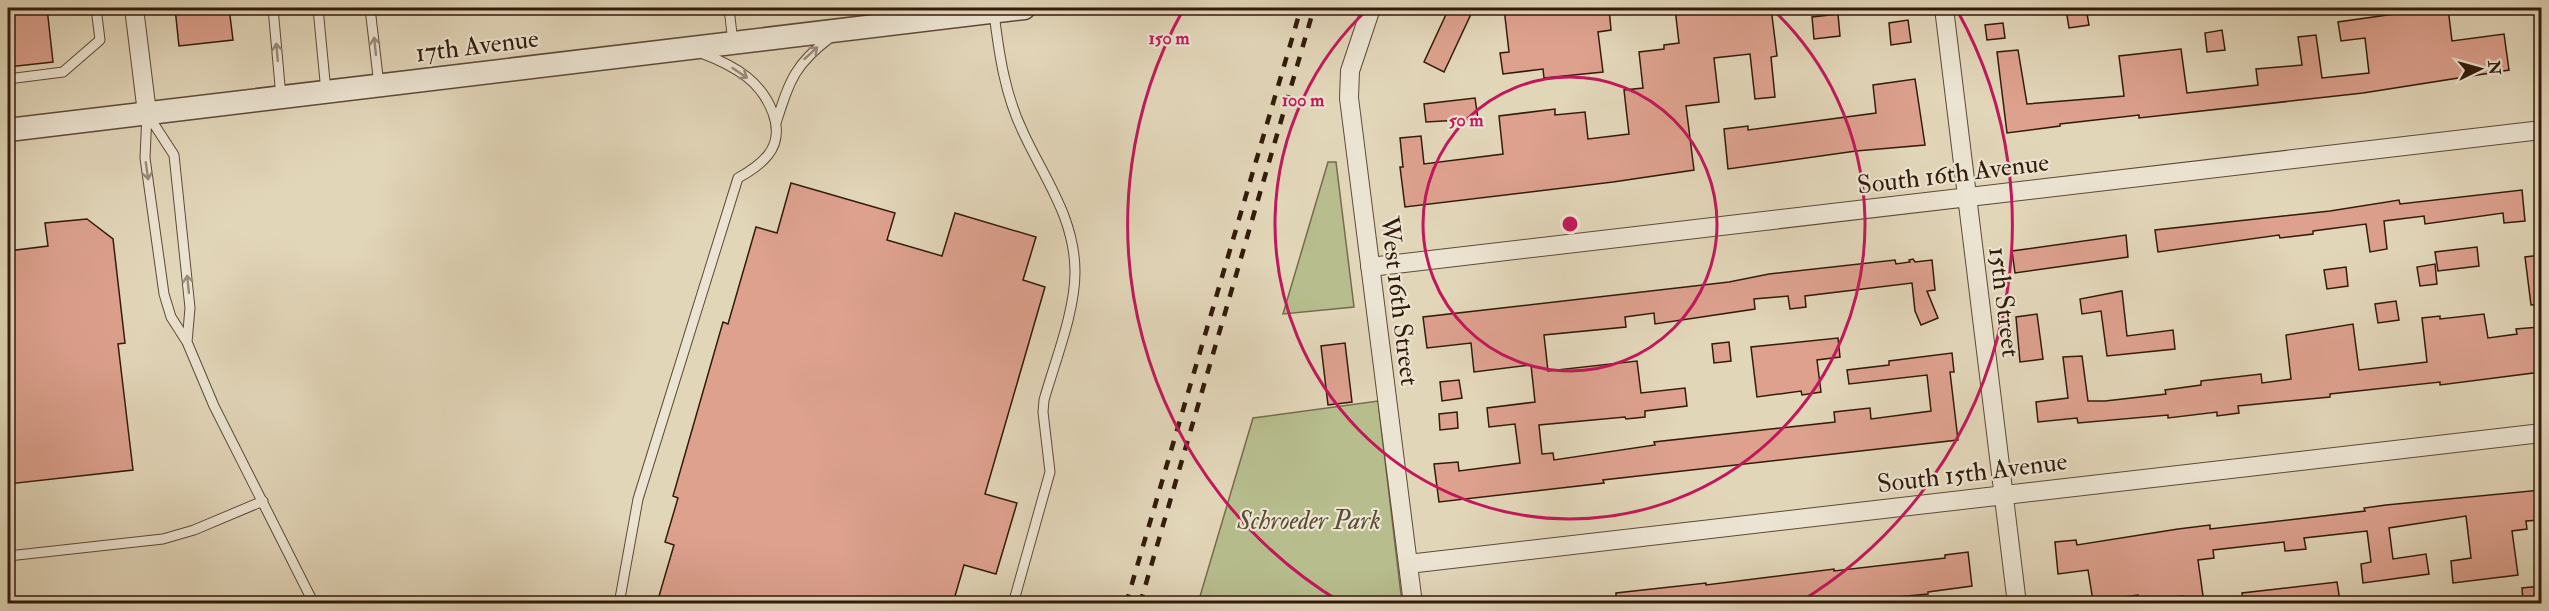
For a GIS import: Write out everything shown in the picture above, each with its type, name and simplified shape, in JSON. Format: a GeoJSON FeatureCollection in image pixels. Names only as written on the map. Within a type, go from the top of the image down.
{"type":"FeatureCollection","features":[{"type":"Feature","properties":{"kind":"street"},"geometry":{"type":"LineString","coordinates":[[134,8],[147,113]]}},
{"type":"Feature","properties":{"kind":"street","name":"17th Avenue"},"geometry":{"type":"LineString","coordinates":[[8,130],[1024,8]]}},
{"type":"Feature","properties":{"kind":"street","name":"West 16th Street"},"geometry":{"type":"LineString","coordinates":[[1371,8],[1350,71],[1349,98],[1413,603]]}},
{"type":"Feature","properties":{"kind":"street","name":"15th Street"},"geometry":{"type":"LineString","coordinates":[[1944,8],[2017,603]]}},
{"type":"Feature","properties":{"kind":"street","name":"South 16th Avenue"},"geometry":{"type":"LineString","coordinates":[[1370,267],[2541,130]]}},
{"type":"Feature","properties":{"kind":"street","name":"South 15th Avenue"},"geometry":{"type":"LineString","coordinates":[[1408,564],[2541,433]]}},
{"type":"Feature","properties":{"kind":"lane"},"geometry":{"type":"LineString","coordinates":[[8,79],[63,72],[100,40],[96,8]]}},
{"type":"Feature","properties":{"kind":"lane"},"geometry":{"type":"LineString","coordinates":[[273,8],[281,97]]}},
{"type":"Feature","properties":{"kind":"lane"},"geometry":{"type":"LineString","coordinates":[[318,8],[326,92]]}},
{"type":"Feature","properties":{"kind":"lane"},"geometry":{"type":"LineString","coordinates":[[370,8],[379,85]]}},
{"type":"Feature","properties":{"kind":"lane"},"geometry":{"type":"LineString","coordinates":[[729,8],[733,43]]}},
{"type":"Feature","properties":{"kind":"lane"},"geometry":{"type":"LineString","coordinates":[[993,10],[1006,87],[1022,131],[1058,198],[1073,247],[1075,272],[1072,297],[1044,400],[1043,411],[1050,472],[1013,603]]}},
{"type":"Feature","properties":{"kind":"lane"},"geometry":{"type":"LineString","coordinates":[[619,603],[638,499],[738,178],[769,153],[776,137],[776,123],[786,90],[806,55],[841,30]]}},
{"type":"Feature","properties":{"kind":"lane"},"geometry":{"type":"LineString","coordinates":[[687,48],[729,66],[746,77],[764,97],[776,123]]}},
{"type":"Feature","properties":{"kind":"lane"},"geometry":{"type":"LineString","coordinates":[[147,113],[146,158],[164,294],[171,317],[187,342],[201,378],[314,603]]}},
{"type":"Feature","properties":{"kind":"lane"},"geometry":{"type":"LineString","coordinates":[[147,113],[174,155],[190,308],[187,342]]}},
{"type":"Feature","properties":{"kind":"lane"},"geometry":{"type":"LineString","coordinates":[[8,556],[163,539],[194,530],[262,501]]}},
{"type":"Feature","properties":{"kind":"green space"},"geometry":{"type":"Polygon","coordinates":[[[1328,162],[1336,162],[1354,307],[1283,314],[1328,162]]]}},
{"type":"Feature","properties":{"kind":"green space","name":"Schroeder Park"},"geometry":{"type":"Polygon","coordinates":[[[1378,401],[1402,603],[1198,603],[1253,418],[1378,401]]]}},
{"type":"Feature","properties":{"kind":"building"},"geometry":{"type":"Polygon","coordinates":[[[47,8],[53,62],[8,67],[8,13],[47,8]]]}},
{"type":"Feature","properties":{"kind":"building"},"geometry":{"type":"Polygon","coordinates":[[[175,8],[229,8],[233,40],[179,46],[175,8]]]}},
{"type":"Feature","properties":{"kind":"building"},"geometry":{"type":"Polygon","coordinates":[[[1449,8],[1458,8],[1471,14],[1444,72],[1424,62],[1449,8]]]}},
{"type":"Feature","properties":{"kind":"building"},"geometry":{"type":"Polygon","coordinates":[[[1504,8],[1609,8],[1611,30],[1598,32],[1603,72],[1544,78],[1543,69],[1503,74],[1500,53],[1509,52],[1504,8]]]}},
{"type":"Feature","properties":{"kind":"building"},"geometry":{"type":"Polygon","coordinates":[[[1675,8],[1771,8],[1777,56],[1771,57],[1775,97],[1755,99],[1750,54],[1714,58],[1719,102],[1686,106],[1694,170],[1405,207],[1400,167],[1403,167],[1400,138],[1421,136],[1424,164],[1503,154],[1499,116],[1555,109],[1555,115],[1585,112],[1588,139],[1629,134],[1624,90],[1643,88],[1639,52],[1664,49],[1664,45],[1679,43],[1675,8]]]}},
{"type":"Feature","properties":{"kind":"building"},"geometry":{"type":"Polygon","coordinates":[[[2086,8],[2089,25],[2069,28],[2066,9],[2086,8]]]}},
{"type":"Feature","properties":{"kind":"building"},"geometry":{"type":"Polygon","coordinates":[[[2448,8],[2452,41],[2504,34],[2509,70],[2363,93],[2139,118],[2139,115],[2007,133],[1997,52],[2018,50],[2027,104],[2124,96],[2119,56],[2181,49],[2187,93],[2258,85],[2256,69],[2302,65],[2298,37],[2316,35],[2322,78],[2369,73],[2365,38],[2341,41],[2338,22],[2448,8]]]}},
{"type":"Feature","properties":{"kind":"building"},"geometry":{"type":"Polygon","coordinates":[[[1838,14],[1840,36],[1814,39],[1812,17],[1838,14]]]}},
{"type":"Feature","properties":{"kind":"building"},"geometry":{"type":"Polygon","coordinates":[[[1908,20],[1911,42],[1891,45],[1889,23],[1908,20]]]}},
{"type":"Feature","properties":{"kind":"building"},"geometry":{"type":"Polygon","coordinates":[[[2003,23],[2005,38],[1987,40],[1985,25],[2003,23]]]}},
{"type":"Feature","properties":{"kind":"building"},"geometry":{"type":"Polygon","coordinates":[[[2222,30],[2225,50],[2207,52],[2205,33],[2222,30]]]}},
{"type":"Feature","properties":{"kind":"building"},"geometry":{"type":"Polygon","coordinates":[[[1915,79],[1925,145],[1856,151],[1728,169],[1724,129],[1748,126],[1748,130],[1876,113],[1873,85],[1915,79]]]}},
{"type":"Feature","properties":{"kind":"building"},"geometry":{"type":"Polygon","coordinates":[[[1475,98],[1478,119],[1426,122],[1424,104],[1475,98]]]}},
{"type":"Feature","properties":{"kind":"building"},"geometry":{"type":"Polygon","coordinates":[[[791,183],[895,213],[887,240],[942,256],[955,213],[1036,237],[1023,280],[1045,287],[985,494],[1017,503],[996,574],[964,565],[953,603],[657,603],[674,545],[665,542],[678,498],[673,496],[723,322],[728,324],[756,227],[777,233],[791,183]]]}},
{"type":"Feature","properties":{"kind":"building"},"geometry":{"type":"Polygon","coordinates":[[[2522,190],[2525,221],[2504,223],[2503,213],[2425,224],[2424,216],[2384,221],[2387,249],[2370,252],[2366,224],[2313,231],[2313,234],[2280,238],[2279,235],[2158,252],[2155,230],[2330,211],[2399,200],[2400,204],[2522,190]]]}},
{"type":"Feature","properties":{"kind":"building"},"geometry":{"type":"Polygon","coordinates":[[[87,219],[113,239],[125,343],[118,344],[133,470],[8,484],[8,251],[48,246],[45,223],[87,219]]]}},
{"type":"Feature","properties":{"kind":"building"},"geometry":{"type":"Polygon","coordinates":[[[2126,235],[2128,257],[2015,273],[2012,251],[2126,235]]]}},
{"type":"Feature","properties":{"kind":"building"},"geometry":{"type":"Polygon","coordinates":[[[2477,247],[2479,266],[2438,271],[2435,252],[2477,247]]]}},
{"type":"Feature","properties":{"kind":"building"},"geometry":{"type":"Polygon","coordinates":[[[2541,255],[2541,304],[2531,305],[2525,257],[2541,255]]]}},
{"type":"Feature","properties":{"kind":"building"},"geometry":{"type":"Polygon","coordinates":[[[1913,259],[1915,262],[1932,260],[1935,290],[1927,291],[1938,318],[1921,325],[1915,311],[1912,283],[1805,296],[1806,307],[1790,309],[1788,296],[1754,299],[1755,309],[1655,324],[1654,313],[1625,317],[1626,327],[1544,335],[1548,371],[1637,361],[1641,393],[1685,388],[1687,406],[1645,411],[1645,417],[1539,425],[1542,454],[1553,453],[1554,460],[1655,445],[1654,442],[1835,422],[1834,412],[1870,408],[1871,419],[1931,411],[1927,375],[1849,384],[1847,370],[1889,365],[1889,361],[1952,353],[1954,372],[1950,372],[1958,440],[1603,480],[1604,483],[1439,502],[1434,464],[1458,462],[1459,471],[1520,463],[1515,424],[1489,427],[1487,408],[1535,402],[1531,365],[1474,372],[1471,343],[1427,348],[1423,317],[1729,282],[1769,274],[1895,260],[1896,264],[1910,262],[1909,260],[1913,259]]]}},
{"type":"Feature","properties":{"kind":"building"},"geometry":{"type":"Polygon","coordinates":[[[2435,264],[2437,284],[2420,286],[2417,267],[2435,264]]]}},
{"type":"Feature","properties":{"kind":"building"},"geometry":{"type":"Polygon","coordinates":[[[2346,267],[2348,286],[2327,289],[2324,270],[2346,267]]]}},
{"type":"Feature","properties":{"kind":"building"},"geometry":{"type":"Polygon","coordinates":[[[2122,291],[2127,336],[2173,330],[2175,349],[2107,356],[2101,311],[2082,314],[2080,299],[2122,291]]]}},
{"type":"Feature","properties":{"kind":"building"},"geometry":{"type":"Polygon","coordinates":[[[2396,301],[2399,320],[2378,323],[2375,304],[2396,301]]]}},
{"type":"Feature","properties":{"kind":"building"},"geometry":{"type":"Polygon","coordinates":[[[2037,314],[2043,359],[2020,362],[2016,317],[2037,314]]]}},
{"type":"Feature","properties":{"kind":"building"},"geometry":{"type":"Polygon","coordinates":[[[2484,314],[2488,338],[2517,334],[2516,329],[2539,327],[2541,372],[2238,406],[2239,413],[2217,416],[2217,412],[2168,418],[2168,415],[2078,423],[2077,418],[2038,422],[2036,402],[2068,398],[2063,357],[2082,356],[2088,401],[2105,401],[2166,394],[2165,390],[2201,385],[2201,381],[2261,374],[2262,383],[2291,379],[2286,335],[2353,324],[2359,370],[2427,362],[2422,318],[2440,316],[2440,319],[2484,314]]]}},
{"type":"Feature","properties":{"kind":"building"},"geometry":{"type":"Polygon","coordinates":[[[1838,338],[1840,357],[1817,360],[1821,392],[1802,395],[1801,391],[1757,397],[1751,347],[1838,338]]]}},
{"type":"Feature","properties":{"kind":"building"},"geometry":{"type":"Polygon","coordinates":[[[1729,342],[1731,361],[1714,363],[1712,344],[1729,342]]]}},
{"type":"Feature","properties":{"kind":"building"},"geometry":{"type":"Polygon","coordinates":[[[1345,343],[1352,402],[1328,405],[1321,346],[1345,343]]]}},
{"type":"Feature","properties":{"kind":"building"},"geometry":{"type":"Polygon","coordinates":[[[1459,380],[1462,398],[1442,401],[1440,382],[1459,380]]]}},
{"type":"Feature","properties":{"kind":"building"},"geometry":{"type":"Polygon","coordinates":[[[1457,412],[1458,428],[1440,430],[1439,414],[1457,412]]]}},
{"type":"Feature","properties":{"kind":"building"},"geometry":{"type":"Polygon","coordinates":[[[2541,490],[2541,520],[2526,521],[2527,529],[2512,531],[2518,575],[2453,583],[2451,561],[2471,558],[2466,516],[2389,528],[2393,559],[2426,554],[2429,574],[2363,583],[2361,564],[2371,562],[2367,531],[2304,538],[2306,549],[2285,551],[2284,542],[2213,550],[2214,558],[2198,560],[2204,603],[2184,603],[2183,596],[2139,602],[2138,595],[2093,601],[2088,570],[2058,574],[2055,542],[2076,540],[2077,545],[2210,525],[2210,529],[2365,511],[2364,508],[2386,505],[2541,490]]]}},
{"type":"Feature","properties":{"kind":"building"},"geometry":{"type":"Polygon","coordinates":[[[1968,552],[1972,586],[1928,592],[1928,594],[1833,603],[1616,603],[1616,593],[1706,583],[1706,585],[1834,569],[1834,571],[1945,558],[1945,555],[1968,552]]]}},
{"type":"Feature","properties":{"kind":"building"},"geometry":{"type":"Polygon","coordinates":[[[2337,582],[2340,601],[2243,603],[2242,593],[2337,582]]]}},
{"type":"Feature","properties":{"kind":"building"},"geometry":{"type":"Polygon","coordinates":[[[2541,586],[2541,603],[2523,603],[2522,588],[2541,586]]]}},
{"type":"Feature","properties":{"kind":"railway"},"geometry":{"type":"LineString","coordinates":[[1126,604],[1301,8]]}},
{"type":"Feature","properties":{"kind":"railway"},"geometry":{"type":"LineString","coordinates":[[1140,604],[1314,8]]}}]}
